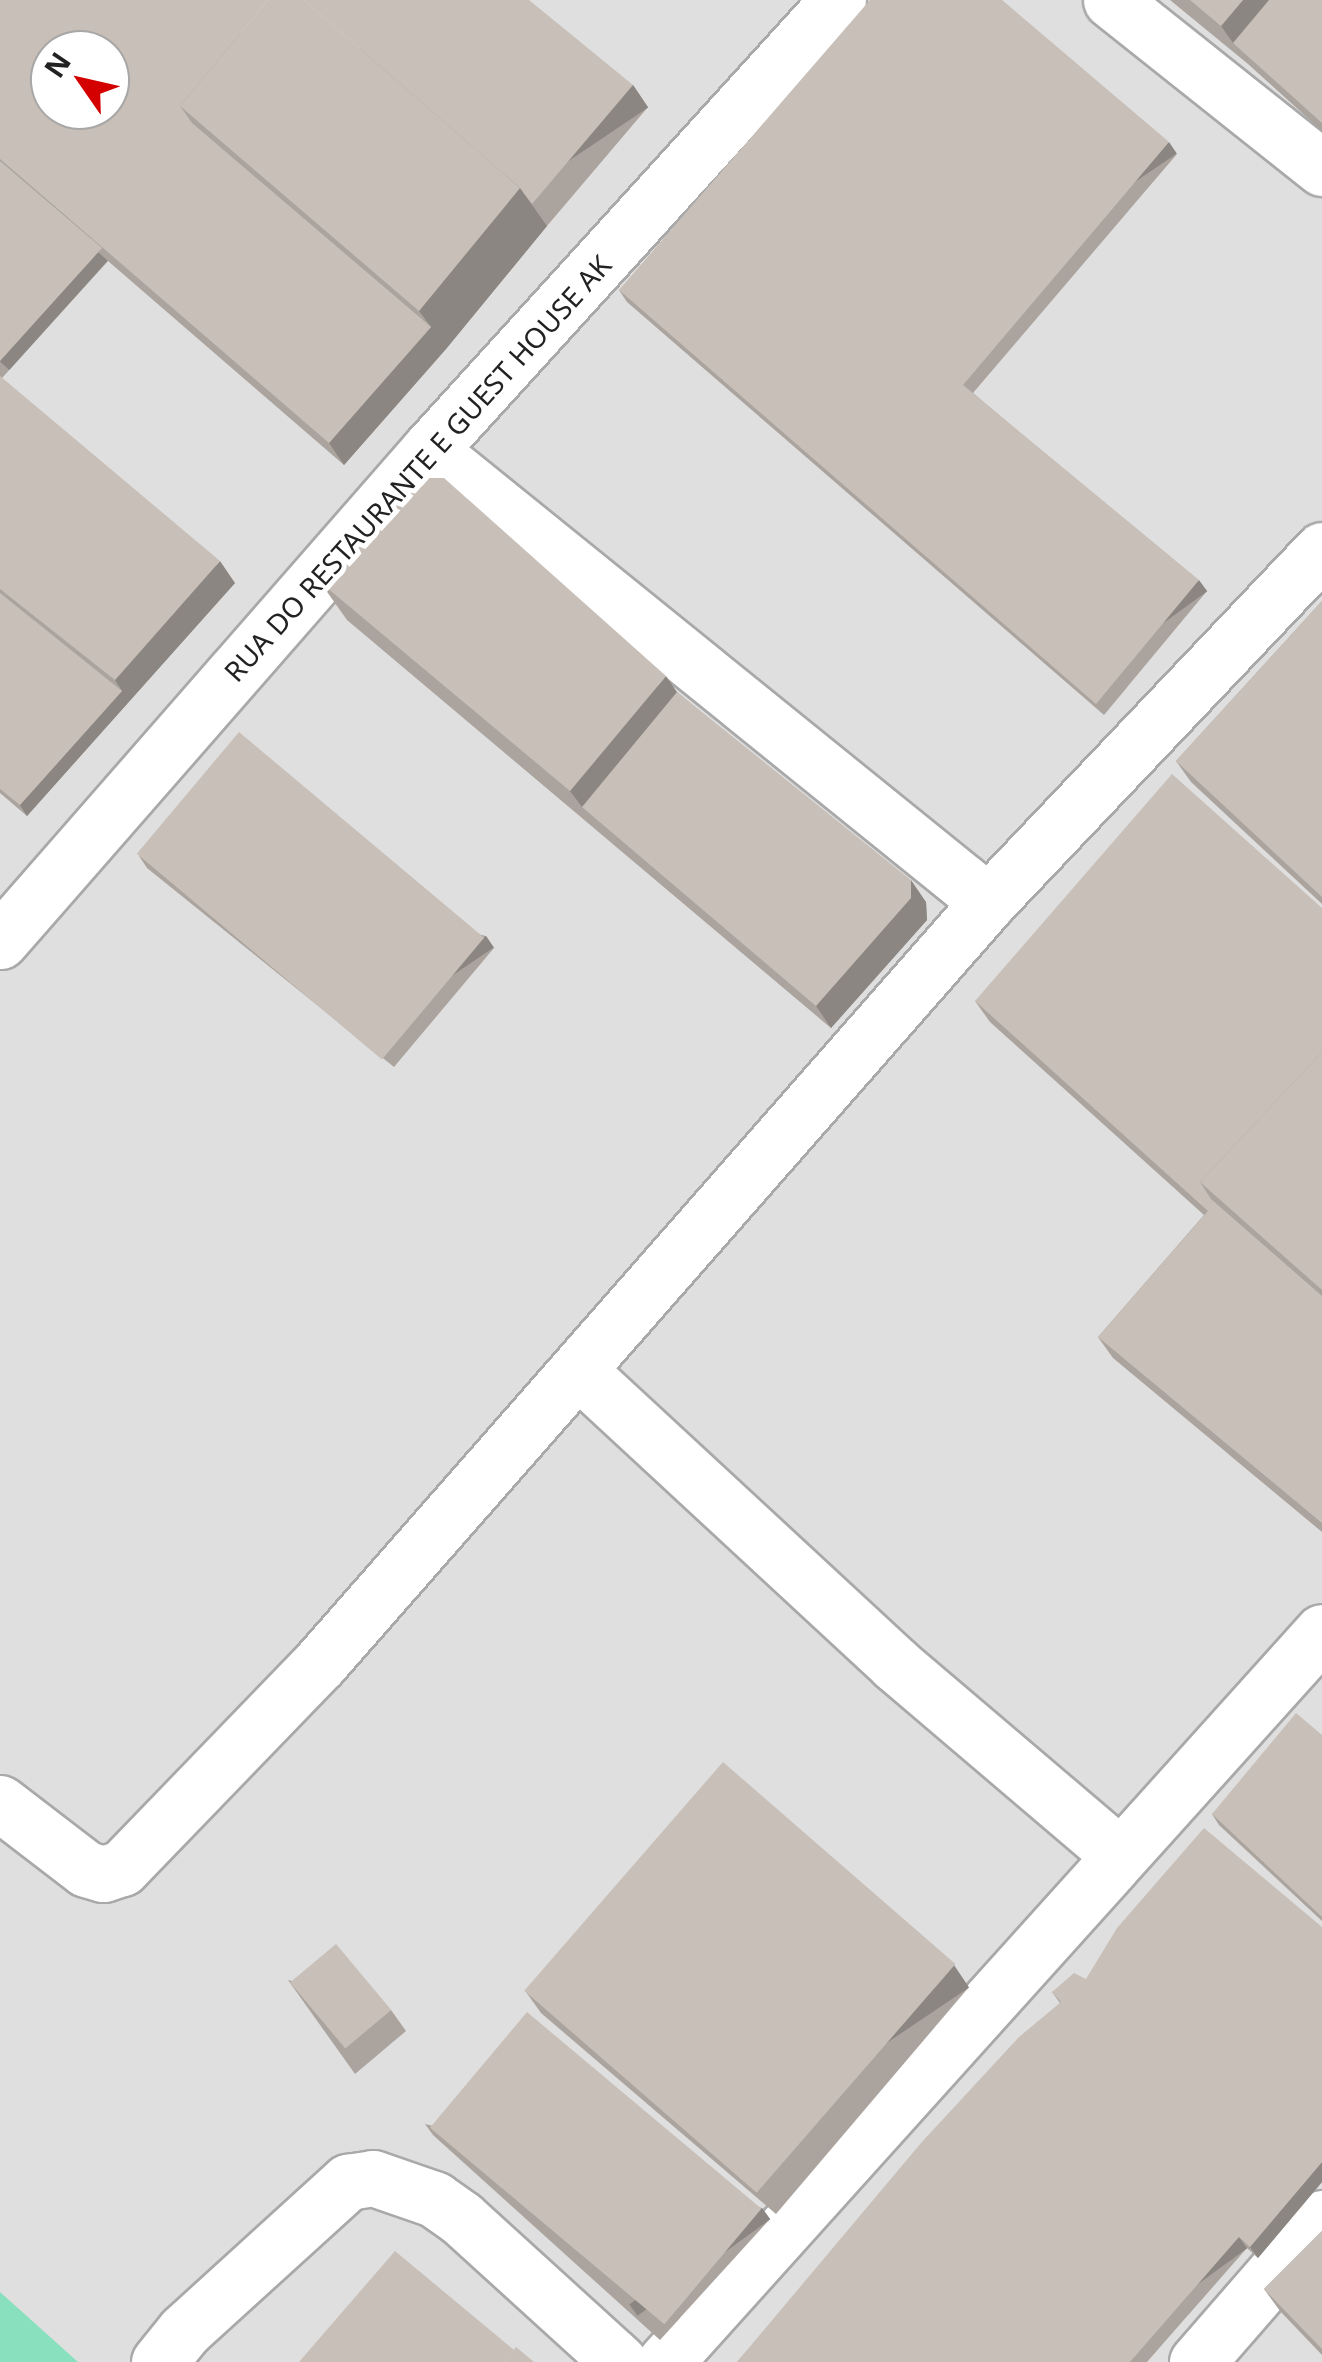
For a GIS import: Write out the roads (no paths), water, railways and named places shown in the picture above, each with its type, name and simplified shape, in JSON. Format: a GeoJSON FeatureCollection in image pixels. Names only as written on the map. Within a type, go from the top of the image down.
{"type":"FeatureCollection","features":[{"type":"Feature","properties":{"kind":"street","name":"RUA DO RESTAURANTE E GUEST HOUSE AK"},"geometry":{"type":"LineString","coordinates":[[11,906],[838,0]]}},
{"type":"Feature","properties":{"kind":"street"},"geometry":{"type":"LineString","coordinates":[[1112,0],[1322,168]]}},
{"type":"Feature","properties":{"kind":"street"},"geometry":{"type":"LineString","coordinates":[[429,450],[988,902]]}},
{"type":"Feature","properties":{"kind":"street"},"geometry":{"type":"LineString","coordinates":[[0,1804],[86,1868],[103,1874],[122,1868],[320,1663],[580,1372],[988,902],[1322,550]]}},
{"type":"Feature","properties":{"kind":"street"},"geometry":{"type":"LineString","coordinates":[[580,1372],[895,1664],[1118,1854]]}},
{"type":"Feature","properties":{"kind":"street"},"geometry":{"type":"LineString","coordinates":[[664,2362],[1322,1632]]}},
{"type":"Feature","properties":{"kind":"street"},"geometry":{"type":"LineString","coordinates":[[159,2362],[184,2331],[348,2182],[373,2178],[434,2199],[461,2218],[619,2362]]}},
{"type":"Feature","properties":{"kind":"street"},"geometry":{"type":"LineString","coordinates":[[1197,2362],[1322,2218]]}}]}
